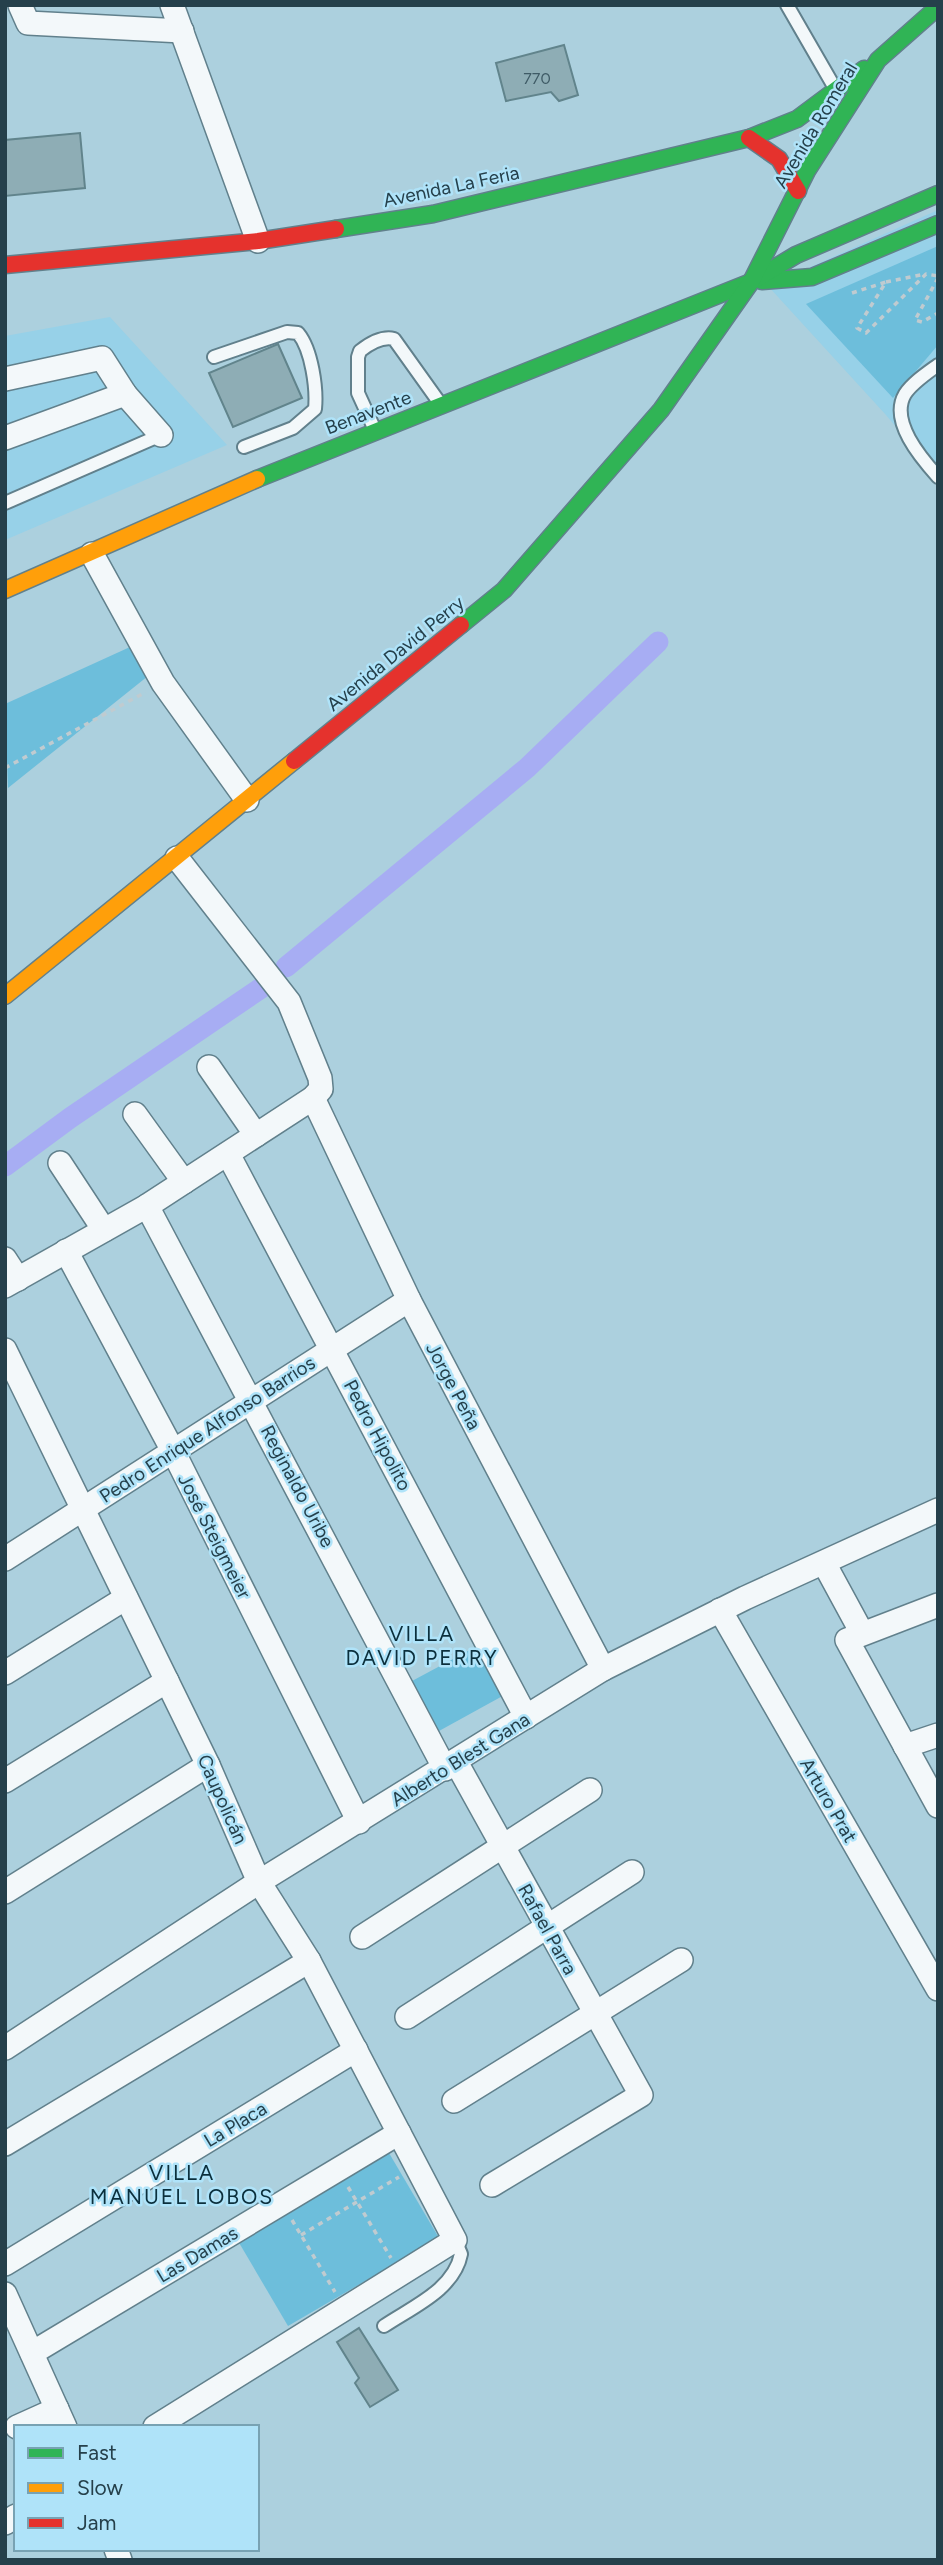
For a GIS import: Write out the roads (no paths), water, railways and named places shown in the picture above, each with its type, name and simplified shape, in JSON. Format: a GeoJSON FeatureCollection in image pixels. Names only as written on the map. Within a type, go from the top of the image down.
{"type":"FeatureCollection","features":[{"type":"Feature","properties":{"kind":"main road","name":"Avenida Romeral"},"geometry":{"type":"LineString","coordinates":[[751,282],[798,191],[878,60],[938,7]]}},
{"type":"Feature","properties":{"kind":"main road","name":"Avenida La Feria"},"geometry":{"type":"LineString","coordinates":[[5,265],[258,241],[433,214],[749,138],[797,119],[878,60]]}},
{"type":"Feature","properties":{"kind":"main road"},"geometry":{"type":"LineString","coordinates":[[749,138],[766,146],[786,164],[798,191]]}},
{"type":"Feature","properties":{"kind":"main road","name":"Benavente"},"geometry":{"type":"LineString","coordinates":[[5,590],[92,554],[300,443],[375,432],[751,282],[796,255],[938,194]]}},
{"type":"Feature","properties":{"kind":"main road","name":"Benavente"},"geometry":{"type":"LineString","coordinates":[[751,282],[812,276],[932,227]]}},
{"type":"Feature","properties":{"kind":"main road","name":"Avenida David Perry"},"geometry":{"type":"LineString","coordinates":[[7,991],[177,858],[504,590],[661,410],[751,282]]}},
{"type":"Feature","properties":{"kind":"street"},"geometry":{"type":"LineString","coordinates":[[20,5],[28,23],[182,31]]}},
{"type":"Feature","properties":{"kind":"street"},"geometry":{"type":"LineString","coordinates":[[172,5],[258,241]]}},
{"type":"Feature","properties":{"kind":"street"},"geometry":{"type":"LineString","coordinates":[[5,379],[102,358],[125,394],[161,435]]}},
{"type":"Feature","properties":{"kind":"street"},"geometry":{"type":"LineString","coordinates":[[5,438],[125,394]]}},
{"type":"Feature","properties":{"kind":"street"},"geometry":{"type":"LineString","coordinates":[[92,554],[163,683],[247,800]]}},
{"type":"Feature","properties":{"kind":"street","name":"Jorge Peña"},"geometry":{"type":"LineString","coordinates":[[177,858],[289,1002],[320,1078],[317,1094],[409,1300],[603,1669]]}},
{"type":"Feature","properties":{"kind":"street"},"geometry":{"type":"LineString","coordinates":[[209,1067],[257,1135]]}},
{"type":"Feature","properties":{"kind":"street"},"geometry":{"type":"LineString","coordinates":[[5,1259],[11,1282],[147,1206],[317,1094]]}},
{"type":"Feature","properties":{"kind":"street"},"geometry":{"type":"LineString","coordinates":[[135,1114],[184,1182]]}},
{"type":"Feature","properties":{"kind":"street","name":"Pedro Hipolito"},"geometry":{"type":"LineString","coordinates":[[228,1153],[526,1717]]}},
{"type":"Feature","properties":{"kind":"street"},"geometry":{"type":"LineString","coordinates":[[60,1163],[103,1230]]}},
{"type":"Feature","properties":{"kind":"street","name":"Reginaldo Uribe"},"geometry":{"type":"LineString","coordinates":[[147,1206],[450,1765]]}},
{"type":"Feature","properties":{"kind":"street","name":"José Steigmeier"},"geometry":{"type":"LineString","coordinates":[[66,1251],[173,1451],[359,1822]]}},
{"type":"Feature","properties":{"kind":"street","name":"Pedro Enrique Alfonso Barrios"},"geometry":{"type":"LineString","coordinates":[[5,1559],[409,1300]]}},
{"type":"Feature","properties":{"kind":"street","name":"Caupolicán"},"geometry":{"type":"LineString","coordinates":[[5,1350],[208,1765],[259,1882],[309,1961],[455,2240]]}},
{"type":"Feature","properties":{"kind":"street","name":"Alberto Blest Gana"},"geometry":{"type":"LineString","coordinates":[[5,2048],[259,1882],[603,1669],[720,1610],[938,1510]]}},
{"type":"Feature","properties":{"kind":"street"},"geometry":{"type":"LineString","coordinates":[[824,1563],[862,1633]]}},
{"type":"Feature","properties":{"kind":"street"},"geometry":{"type":"LineString","coordinates":[[5,1672],[126,1598]]}},
{"type":"Feature","properties":{"kind":"street"},"geometry":{"type":"LineString","coordinates":[[938,1605],[847,1640],[938,1806]]}},
{"type":"Feature","properties":{"kind":"street","name":"Arturo Prat"},"geometry":{"type":"LineString","coordinates":[[720,1610],[938,1989]]}},
{"type":"Feature","properties":{"kind":"street"},"geometry":{"type":"LineString","coordinates":[[5,1781],[167,1681]]}},
{"type":"Feature","properties":{"kind":"street"},"geometry":{"type":"LineString","coordinates":[[905,1746],[938,1735]]}},
{"type":"Feature","properties":{"kind":"street"},"geometry":{"type":"LineString","coordinates":[[5,1892],[208,1765]]}},
{"type":"Feature","properties":{"kind":"street","name":"Rafael Parra"},"geometry":{"type":"LineString","coordinates":[[450,1765],[503,1846],[641,2095],[492,2185]]}},
{"type":"Feature","properties":{"kind":"street"},"geometry":{"type":"LineString","coordinates":[[362,1937],[590,1790]]}},
{"type":"Feature","properties":{"kind":"street"},"geometry":{"type":"LineString","coordinates":[[407,2017],[632,1872]]}},
{"type":"Feature","properties":{"kind":"street"},"geometry":{"type":"LineString","coordinates":[[454,2101],[681,1960]]}},
{"type":"Feature","properties":{"kind":"street"},"geometry":{"type":"LineString","coordinates":[[5,2144],[309,1961]]}},
{"type":"Feature","properties":{"kind":"street","name":"La Placa"},"geometry":{"type":"LineString","coordinates":[[5,2264],[356,2050]]}},
{"type":"Feature","properties":{"kind":"street","name":"Las Damas"},"geometry":{"type":"LineString","coordinates":[[32,2353],[399,2133]]}},
{"type":"Feature","properties":{"kind":"street"},"geometry":{"type":"LineString","coordinates":[[158,2425],[455,2240]]}},
{"type":"Feature","properties":{"kind":"street"},"geometry":{"type":"LineString","coordinates":[[5,2294],[10,2320],[32,2353],[61,2418],[26,2425]]}},
{"type":"Feature","properties":{"kind":"lane"},"geometry":{"type":"LineString","coordinates":[[787,5],[836,90]]}},
{"type":"Feature","properties":{"kind":"lane"},"geometry":{"type":"LineString","coordinates":[[932,227],[934,244]]}},
{"type":"Feature","properties":{"kind":"lane"},"geometry":{"type":"LineString","coordinates":[[214,357],[287,332],[298,334],[305,341],[316,399],[315,410],[300,443],[244,447]]}},
{"type":"Feature","properties":{"kind":"lane"},"geometry":{"type":"LineString","coordinates":[[375,432],[358,393],[358,357],[360,351],[377,341],[387,337],[394,339],[442,405]]}},
{"type":"Feature","properties":{"kind":"lane"},"geometry":{"type":"LineString","coordinates":[[938,365],[906,393],[900,405],[901,416],[917,453],[938,477]]}},
{"type":"Feature","properties":{"kind":"lane"},"geometry":{"type":"LineString","coordinates":[[5,503],[161,435]]}},
{"type":"Feature","properties":{"kind":"lane"},"geometry":{"type":"LineString","coordinates":[[384,2326],[439,2290],[455,2273],[461,2254],[455,2240]]}},
{"type":"Feature","properties":{"kind":"waterway"},"geometry":{"type":"LineString","coordinates":[[286,967],[527,768],[658,642]]}},
{"type":"Feature","properties":{"kind":"waterway"},"geometry":{"type":"LineString","coordinates":[[5,1166],[70,1118],[264,986]]}},
{"type":"Feature","properties":{"kind":"district","name":"VILLA DAVID PERRY"},"geometry":{"type":"Point","coordinates":[422,1646]}},
{"type":"Feature","properties":{"kind":"district","name":"VILLA MANUEL LOBOS"},"geometry":{"type":"Point","coordinates":[182,2185]}}]}
